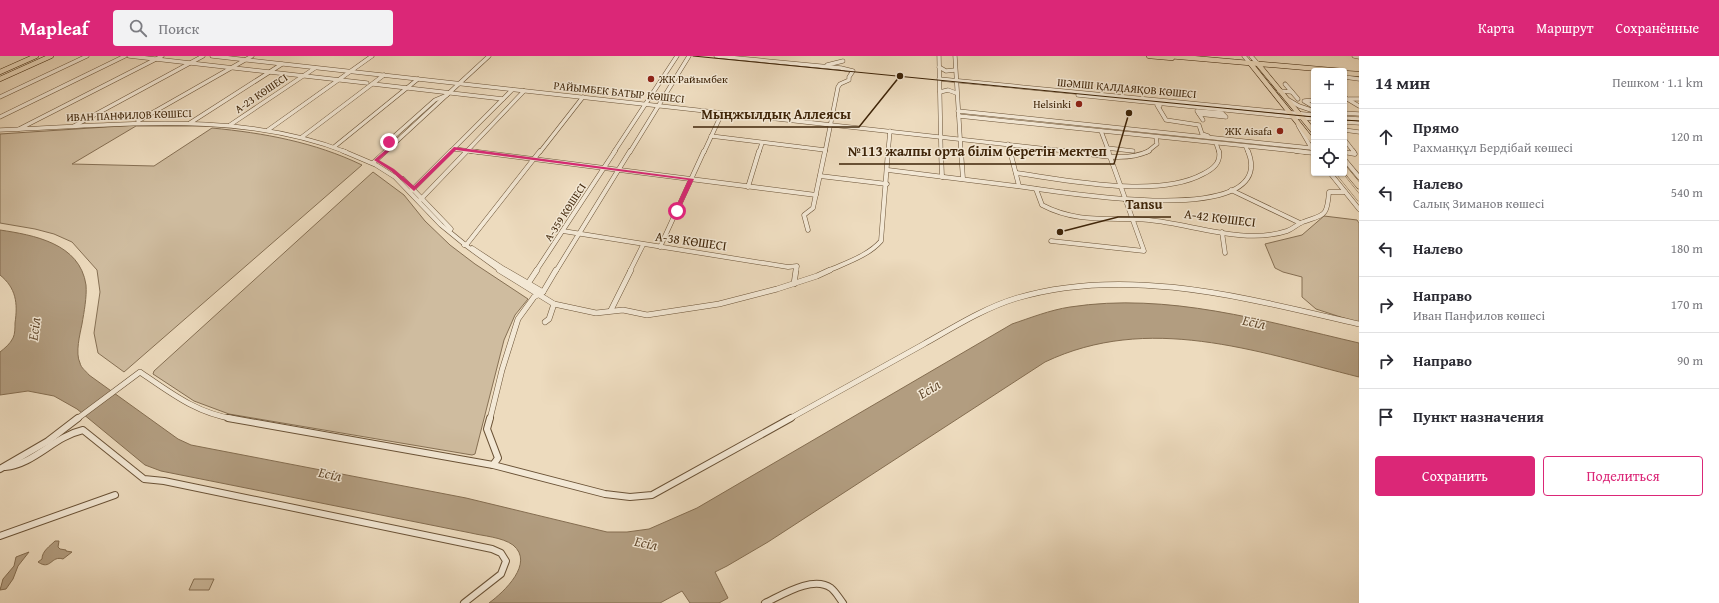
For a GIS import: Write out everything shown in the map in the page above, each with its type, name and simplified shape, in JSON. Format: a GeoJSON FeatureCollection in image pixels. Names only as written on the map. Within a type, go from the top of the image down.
{"type":"FeatureCollection","features":[{"type":"Feature","properties":{"kind":"main road"},"geometry":{"type":"LineString","coordinates":[[0,70],[30,56]]}},
{"type":"Feature","properties":{"kind":"main road"},"geometry":{"type":"LineString","coordinates":[[0,70],[36,56]]}},
{"type":"Feature","properties":{"kind":"main road"},"geometry":{"type":"LineString","coordinates":[[0,76],[44,56]]}},
{"type":"Feature","properties":{"kind":"main road"},"geometry":{"type":"LineString","coordinates":[[0,79],[51,56]]}},
{"type":"Feature","properties":{"kind":"main road"},"geometry":{"type":"LineString","coordinates":[[1149,56],[1250,64],[1312,140]]}},
{"type":"Feature","properties":{"kind":"main road"},"geometry":{"type":"LineString","coordinates":[[1169,56],[1311,70]]}},
{"type":"Feature","properties":{"kind":"main road"},"geometry":{"type":"LineString","coordinates":[[1259,65],[1311,69]]}},
{"type":"Feature","properties":{"kind":"main road"},"geometry":{"type":"LineString","coordinates":[[1259,65],[1311,128]]}},
{"type":"Feature","properties":{"kind":"main road"},"geometry":{"type":"LineString","coordinates":[[1347,72],[1359,74]]}},
{"type":"Feature","properties":{"kind":"main road"},"geometry":{"type":"LineString","coordinates":[[1347,172],[1359,186]]}},
{"type":"Feature","properties":{"kind":"main road"},"geometry":{"type":"LineString","coordinates":[[1341,176],[1359,198]]}},
{"type":"Feature","properties":{"kind":"street"},"geometry":{"type":"LineString","coordinates":[[0,97],[87,56]]}},
{"type":"Feature","properties":{"kind":"street"},"geometry":{"type":"LineString","coordinates":[[0,117],[125,56]]}},
{"type":"Feature","properties":{"kind":"street"},"geometry":{"type":"LineString","coordinates":[[129,56],[367,83]]}},
{"type":"Feature","properties":{"kind":"street"},"geometry":{"type":"LineString","coordinates":[[20,129],[162,56]]}},
{"type":"Feature","properties":{"kind":"street"},"geometry":{"type":"LineString","coordinates":[[74,126],[203,56]]}},
{"type":"Feature","properties":{"kind":"street","name":"РАЙЫМБЕК БАТЫР КӨШЕСІ"},"geometry":{"type":"LineString","coordinates":[[212,56],[1110,156],[1133,155],[1150,150],[1157,144],[1156,137]]}},
{"type":"Feature","properties":{"kind":"street"},"geometry":{"type":"LineString","coordinates":[[138,121],[252,56]]}},
{"type":"Feature","properties":{"kind":"street"},"geometry":{"type":"LineString","coordinates":[[269,129],[372,56]]}},
{"type":"Feature","properties":{"kind":"street"},"geometry":{"type":"LineString","coordinates":[[375,162],[461,84],[489,56]]}},
{"type":"Feature","properties":{"kind":"street","name":"А-359 КӨШЕСІ"},"geometry":{"type":"LineString","coordinates":[[526,285],[605,168],[676,56]]}},
{"type":"Feature","properties":{"kind":"street"},"geometry":{"type":"LineString","coordinates":[[493,465],[498,458],[487,429],[518,319],[523,310],[540,293],[579,234],[689,56]]}},
{"type":"Feature","properties":{"kind":"street"},"geometry":{"type":"LineString","coordinates":[[716,56],[841,68],[851,70],[853,72],[850,75],[849,80],[840,84],[838,87],[813,208],[804,215],[808,230]]}},
{"type":"Feature","properties":{"kind":"street"},"geometry":{"type":"LineString","coordinates":[[841,68],[844,56]]}},
{"type":"Feature","properties":{"kind":"street"},"geometry":{"type":"LineString","coordinates":[[940,56],[942,177]]}},
{"type":"Feature","properties":{"kind":"street"},"geometry":{"type":"LineString","coordinates":[[954,56],[963,179]]}},
{"type":"Feature","properties":{"kind":"street"},"geometry":{"type":"LineString","coordinates":[[1244,56],[1250,64]]}},
{"type":"Feature","properties":{"kind":"street"},"geometry":{"type":"LineString","coordinates":[[1251,56],[1259,65]]}},
{"type":"Feature","properties":{"kind":"street"},"geometry":{"type":"LineString","coordinates":[[1354,56],[1359,57]]}},
{"type":"Feature","properties":{"kind":"street"},"geometry":{"type":"LineString","coordinates":[[815,66],[830,65],[843,61]]}},
{"type":"Feature","properties":{"kind":"street"},"geometry":{"type":"LineString","coordinates":[[191,122],[282,64]]}},
{"type":"Feature","properties":{"kind":"street"},"geometry":{"type":"LineString","coordinates":[[940,67],[946,71],[955,70]]}},
{"type":"Feature","properties":{"kind":"street","name":"А-23 КӨШЕСІ"},"geometry":{"type":"LineString","coordinates":[[231,124],[315,68]]}},
{"type":"Feature","properties":{"kind":"street"},"geometry":{"type":"LineString","coordinates":[[303,136],[384,75]]}},
{"type":"Feature","properties":{"kind":"street"},"geometry":{"type":"LineString","coordinates":[[1347,77],[1359,79]]}},
{"type":"Feature","properties":{"kind":"street"},"geometry":{"type":"LineString","coordinates":[[336,146],[418,79]]}},
{"type":"Feature","properties":{"kind":"street","name":"ШӘМШІ ҚАЛДАЯҚОВ КӨШЕСІ"},"geometry":{"type":"LineString","coordinates":[[940,80],[1136,101],[1288,112],[1311,118]]}},
{"type":"Feature","properties":{"kind":"street","name":"ШӘМШІ ҚАЛДАЯҚОВ КӨШЕСІ"},"geometry":{"type":"LineString","coordinates":[[956,82],[1159,103]]}},
{"type":"Feature","properties":{"kind":"street"},"geometry":{"type":"LineString","coordinates":[[373,84],[503,99]]}},
{"type":"Feature","properties":{"kind":"street"},"geometry":{"type":"LineString","coordinates":[[1285,84],[1298,99]]}},
{"type":"Feature","properties":{"kind":"street"},"geometry":{"type":"LineString","coordinates":[[412,190],[512,90]]}},
{"type":"Feature","properties":{"kind":"street"},"geometry":{"type":"LineString","coordinates":[[940,92],[948,90],[956,93]]}},
{"type":"Feature","properties":{"kind":"street"},"geometry":{"type":"LineString","coordinates":[[420,200],[524,91]]}},
{"type":"Feature","properties":{"kind":"street"},"geometry":{"type":"LineString","coordinates":[[1279,91],[1292,92]]}},
{"type":"Feature","properties":{"kind":"street"},"geometry":{"type":"LineString","coordinates":[[466,245],[583,97]]}},
{"type":"Feature","properties":{"kind":"street"},"geometry":{"type":"LineString","coordinates":[[1284,97],[1299,106],[1311,110]]}},
{"type":"Feature","properties":{"kind":"street"},"geometry":{"type":"LineString","coordinates":[[1347,98],[1359,99]]}},
{"type":"Feature","properties":{"kind":"street"},"geometry":{"type":"LineString","coordinates":[[1347,99],[1359,106]]}},
{"type":"Feature","properties":{"kind":"street"},"geometry":{"type":"LineString","coordinates":[[1311,100],[1304,101],[1311,105]]}},
{"type":"Feature","properties":{"kind":"street"},"geometry":{"type":"LineString","coordinates":[[1159,103],[1197,111],[1226,117],[1222,113],[1197,111]]}},
{"type":"Feature","properties":{"kind":"street"},"geometry":{"type":"LineString","coordinates":[[1159,103],[1166,120],[1196,124],[1199,126],[1202,134],[1210,137]]}},
{"type":"Feature","properties":{"kind":"street"},"geometry":{"type":"LineString","coordinates":[[958,111],[1210,137],[1295,147],[1311,151]]}},
{"type":"Feature","properties":{"kind":"street"},"geometry":{"type":"LineString","coordinates":[[1197,111],[1203,120]]}},
{"type":"Feature","properties":{"kind":"street","name":"ШӘМШІ ҚАЛДАЯҚОВ КӨШЕСІ"},"geometry":{"type":"LineString","coordinates":[[1197,111],[1292,117],[1311,115]]}},
{"type":"Feature","properties":{"kind":"street"},"geometry":{"type":"LineString","coordinates":[[660,247],[722,113]]}},
{"type":"Feature","properties":{"kind":"street"},"geometry":{"type":"LineString","coordinates":[[976,113],[968,114],[979,118]]}},
{"type":"Feature","properties":{"kind":"street"},"geometry":{"type":"LineString","coordinates":[[1347,113],[1359,114]]}},
{"type":"Feature","properties":{"kind":"street"},"geometry":{"type":"LineString","coordinates":[[959,116],[1246,147],[1298,152],[1311,151]]}},
{"type":"Feature","properties":{"kind":"street"},"geometry":{"type":"LineString","coordinates":[[1347,118],[1359,119]]}},
{"type":"Feature","properties":{"kind":"street","name":"ИВАН ПАНФИЛОВ КӨШЕСІ"},"geometry":{"type":"LineString","coordinates":[[74,126],[138,121],[231,124],[269,129],[303,136],[336,146],[375,162],[412,190],[437,221],[482,260],[540,293],[554,304],[596,313],[611,310],[623,310],[647,315],[719,304],[794,284]]}},
{"type":"Feature","properties":{"kind":"street","name":"ИВАН ПАНФИЛОВ КӨШЕСІ"},"geometry":{"type":"LineString","coordinates":[[0,130],[135,123],[191,122]]}},
{"type":"Feature","properties":{"kind":"street"},"geometry":{"type":"LineString","coordinates":[[1297,122],[1311,147]]}},
{"type":"Feature","properties":{"kind":"street"},"geometry":{"type":"LineString","coordinates":[[1347,122],[1359,123]]}},
{"type":"Feature","properties":{"kind":"street"},"geometry":{"type":"LineString","coordinates":[[1347,130],[1359,132]]}},
{"type":"Feature","properties":{"kind":"street"},"geometry":{"type":"LineString","coordinates":[[794,284],[842,266],[879,244],[882,238],[890,131]]}},
{"type":"Feature","properties":{"kind":"street"},"geometry":{"type":"LineString","coordinates":[[1051,241],[1144,251],[1101,131]]}},
{"type":"Feature","properties":{"kind":"street"},"geometry":{"type":"LineString","coordinates":[[711,136],[825,150]]}},
{"type":"Feature","properties":{"kind":"street"},"geometry":{"type":"LineString","coordinates":[[1345,140],[1357,153]]}},
{"type":"Feature","properties":{"kind":"street"},"geometry":{"type":"LineString","coordinates":[[748,187],[762,143]]}},
{"type":"Feature","properties":{"kind":"street"},"geometry":{"type":"LineString","coordinates":[[1016,173],[1120,184],[1163,186],[1191,181],[1202,177],[1215,168],[1218,162],[1219,149],[1216,143]]}},
{"type":"Feature","properties":{"kind":"street"},"geometry":{"type":"LineString","coordinates":[[1008,144],[1019,186]]}},
{"type":"Feature","properties":{"kind":"street"},"geometry":{"type":"LineString","coordinates":[[888,170],[1142,201],[1185,201],[1205,199],[1231,190],[1245,181],[1251,172],[1251,157],[1246,147]]}},
{"type":"Feature","properties":{"kind":"street"},"geometry":{"type":"LineString","coordinates":[[1295,147],[1300,150],[1298,152]]}},
{"type":"Feature","properties":{"kind":"street"},"geometry":{"type":"LineString","coordinates":[[1107,148],[1133,151]]}},
{"type":"Feature","properties":{"kind":"street"},"geometry":{"type":"LineString","coordinates":[[454,149],[535,158],[816,195]]}},
{"type":"Feature","properties":{"kind":"street"},"geometry":{"type":"LineString","coordinates":[[1347,152],[1357,153]]}},
{"type":"Feature","properties":{"kind":"street"},"geometry":{"type":"LineString","coordinates":[[1347,163],[1359,177]]}},
{"type":"Feature","properties":{"kind":"street"},"geometry":{"type":"LineString","coordinates":[[820,176],[887,184]]}},
{"type":"Feature","properties":{"kind":"street"},"geometry":{"type":"LineString","coordinates":[[1332,176],[1359,209]]}},
{"type":"Feature","properties":{"kind":"street","name":"А-42 КӨШЕСІ"},"geometry":{"type":"LineString","coordinates":[[1036,189],[1042,205],[1061,213],[1084,218],[1132,219],[1174,223],[1222,232],[1271,234],[1286,231],[1300,223],[1318,218],[1328,209],[1330,192],[1345,192]]}},
{"type":"Feature","properties":{"kind":"street"},"geometry":{"type":"LineString","coordinates":[[1231,190],[1300,223]]}},
{"type":"Feature","properties":{"kind":"street","name":"А-38 КӨШЕСІ"},"geometry":{"type":"LineString","coordinates":[[563,231],[788,267],[797,266],[794,284]]}},
{"type":"Feature","properties":{"kind":"street"},"geometry":{"type":"LineString","coordinates":[[1222,232],[1226,253]]}},
{"type":"Feature","properties":{"kind":"street"},"geometry":{"type":"LineString","coordinates":[[611,310],[643,245]]}},
{"type":"Feature","properties":{"kind":"street"},"geometry":{"type":"LineString","coordinates":[[2,468],[28,454],[71,425],[140,372],[182,401],[202,410],[227,418],[493,465],[605,494],[630,497],[652,496],[973,317],[1018,298],[1072,287],[1113,284],[1154,286],[1190,289],[1359,324]]}},
{"type":"Feature","properties":{"kind":"street"},"geometry":{"type":"LineString","coordinates":[[545,322],[551,314],[554,304]]}},
{"type":"Feature","properties":{"kind":"street"},"geometry":{"type":"LineString","coordinates":[[2,468],[12,467],[24,462],[60,439],[82,430],[144,479],[164,481],[501,552],[506,561],[501,574],[464,603]]}},
{"type":"Feature","properties":{"kind":"street"},"geometry":{"type":"LineString","coordinates":[[0,536],[115,495]]}},
{"type":"Feature","properties":{"kind":"street"},"geometry":{"type":"LineString","coordinates":[[765,603],[808,584],[819,582],[830,587],[843,603]]}},
{"type":"Feature","properties":{"kind":"shaded area"},"geometry":{"type":"Polygon","coordinates":[[[152,124],[211,126],[136,126],[72,164],[154,166],[212,128],[288,140],[326,150],[362,165],[124,372],[98,353],[94,333],[100,292],[97,270],[72,242],[54,234],[0,223],[0,134],[152,124]]]}},
{"type":"Feature","properties":{"kind":"shaded area"},"geometry":{"type":"Polygon","coordinates":[[[373,172],[404,195],[425,221],[450,245],[475,264],[528,299],[515,315],[504,340],[475,454],[472,455],[229,414],[194,401],[153,374],[154,371],[373,172]]]}},
{"type":"Feature","properties":{"kind":"shaded area"},"geometry":{"type":"Polygon","coordinates":[[[1324,216],[1357,220],[1359,223],[1359,323],[1316,309],[1302,297],[1302,277],[1283,272],[1275,268],[1265,244],[1302,235],[1324,216]]]}},
{"type":"Feature","properties":{"kind":"shaded area"},"geometry":{"type":"Polygon","coordinates":[[[194,579],[214,579],[209,590],[189,590],[194,579]]]}},
{"type":"Feature","properties":{"kind":"water","name":"Есіл"},"geometry":{"type":"Polygon","coordinates":[[[0,230],[27,235],[53,244],[65,250],[75,259],[82,271],[86,285],[85,304],[78,349],[81,366],[89,375],[178,439],[191,445],[466,498],[607,532],[627,532],[649,529],[697,508],[1012,324],[1063,308],[1107,303],[1143,303],[1216,311],[1288,326],[1359,343],[1359,377],[1281,357],[1202,341],[1162,338],[1123,340],[1084,348],[1045,362],[768,542],[715,572],[728,598],[719,603],[690,603],[682,591],[660,603],[489,603],[509,585],[519,568],[521,560],[519,552],[509,542],[492,537],[161,471],[145,465],[77,409],[54,396],[28,391],[0,395],[0,352],[9,344],[14,336],[16,302],[10,285],[0,275],[0,230]]]}},
{"type":"Feature","properties":{"kind":"water"},"geometry":{"type":"Polygon","coordinates":[[[55,541],[59,541],[58,547],[60,549],[72,552],[63,559],[56,559],[46,565],[38,562],[42,559],[45,551],[55,541]]]}},
{"type":"Feature","properties":{"kind":"water"},"geometry":{"type":"Polygon","coordinates":[[[29,552],[18,566],[13,579],[6,589],[0,590],[3,579],[14,566],[16,557],[29,552]]]}},
{"type":"Feature","properties":{"kind":"tram line"},"geometry":{"type":"LineString","coordinates":[[693,56],[1311,117]]}},
{"type":"Feature","properties":{"kind":"tram line"},"geometry":{"type":"LineString","coordinates":[[1347,120],[1359,121]]}},
{"type":"Feature","properties":{"kind":"place","name":"Мыңжылдық Аллеясы"},"geometry":{"type":"Point","coordinates":[900,76]}},
{"type":"Feature","properties":{"kind":"place","name":"ЖК Райымбек"},"geometry":{"type":"Point","coordinates":[651,79]}},
{"type":"Feature","properties":{"kind":"place","name":"Helsinki"},"geometry":{"type":"Point","coordinates":[1079,104]}},
{"type":"Feature","properties":{"kind":"place","name":"№113 жалпы орта білім беретін мектеп"},"geometry":{"type":"Point","coordinates":[1129,113]}},
{"type":"Feature","properties":{"kind":"place","name":"ЖК Aisafa"},"geometry":{"type":"Point","coordinates":[1280,131]}},
{"type":"Feature","properties":{"kind":"place","name":"Tansu"},"geometry":{"type":"Point","coordinates":[1060,232]}},
{"type":"Feature","properties":{"kind":"route"},"geometry":{"type":"LineString","coordinates":[[389,142],[392,147],[376,160],[392,170],[414,189],[454,149],[535,158],[691,179],[677,211]]}}]}
